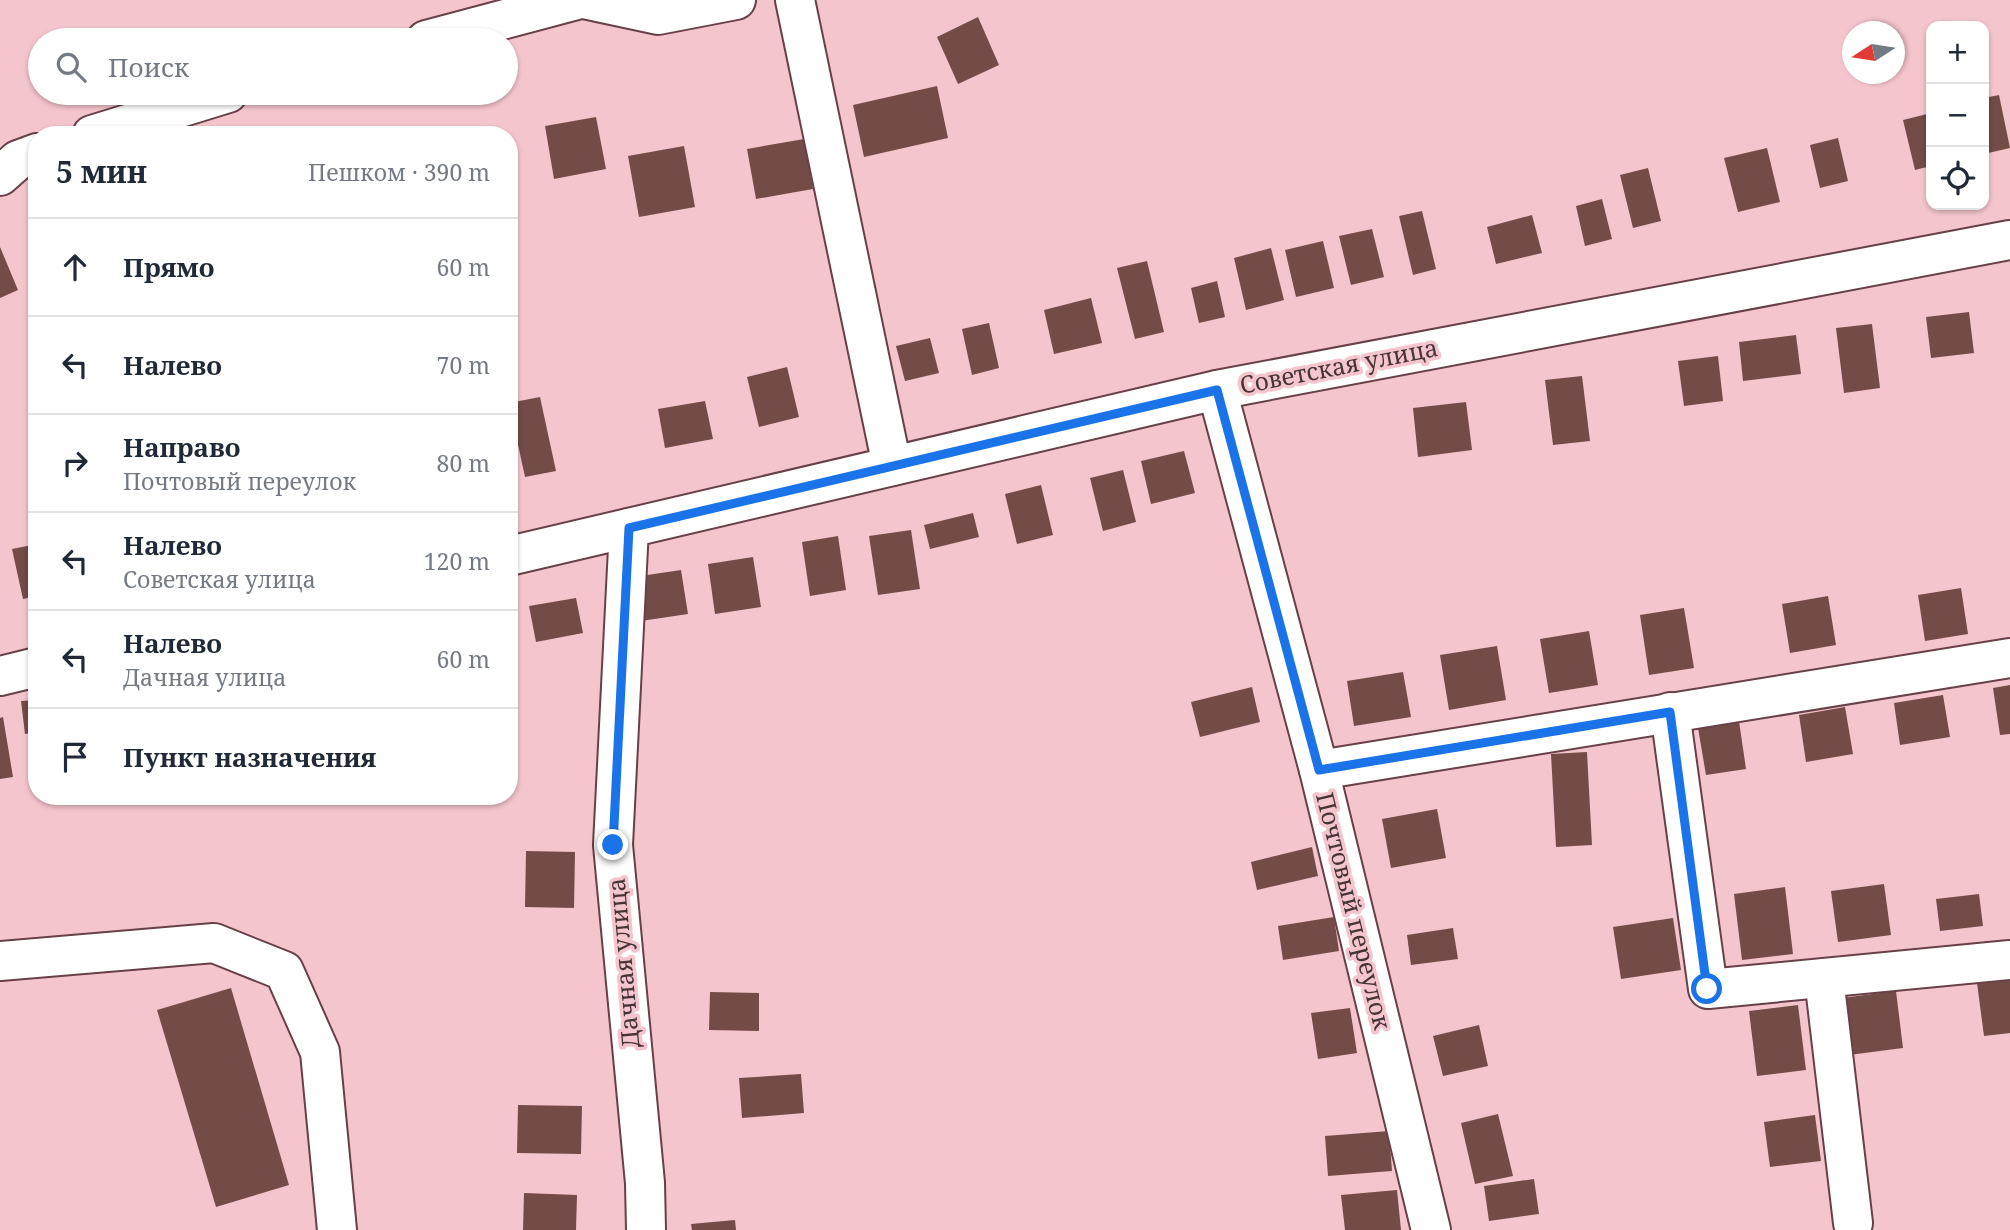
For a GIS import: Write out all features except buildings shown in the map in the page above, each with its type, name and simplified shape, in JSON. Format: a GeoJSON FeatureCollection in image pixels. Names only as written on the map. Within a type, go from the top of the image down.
{"type":"FeatureCollection","features":[{"type":"Feature","properties":{"kind":"street"},"geometry":{"type":"LineString","coordinates":[[472,28],[578,0]]}},
{"type":"Feature","properties":{"kind":"street"},"geometry":{"type":"LineString","coordinates":[[588,0],[657,15],[736,0]]}},
{"type":"Feature","properties":{"kind":"street"},"geometry":{"type":"LineString","coordinates":[[794,0],[892,466]]}},
{"type":"Feature","properties":{"kind":"street"},"geometry":{"type":"LineString","coordinates":[[121,126],[189,105]]}},
{"type":"Feature","properties":{"kind":"street"},"geometry":{"type":"LineString","coordinates":[[0,176],[18,160],[28,156]]}},
{"type":"Feature","properties":{"kind":"street","name":"Советская улица"},"geometry":{"type":"LineString","coordinates":[[518,554],[1217,390],[2010,240]]}},
{"type":"Feature","properties":{"kind":"street","name":"Почтовый переулок"},"geometry":{"type":"LineString","coordinates":[[1217,390],[1319,770],[1431,1230]]}},
{"type":"Feature","properties":{"kind":"street","name":"Дачная улица"},"geometry":{"type":"LineString","coordinates":[[629,528],[613,845],[645,1183],[646,1230]]}},
{"type":"Feature","properties":{"kind":"street"},"geometry":{"type":"LineString","coordinates":[[1319,770],[2010,658]]}},
{"type":"Feature","properties":{"kind":"street"},"geometry":{"type":"LineString","coordinates":[[0,676],[28,669]]}},
{"type":"Feature","properties":{"kind":"street"},"geometry":{"type":"LineString","coordinates":[[1670,712],[1707,989],[2010,960]]}},
{"type":"Feature","properties":{"kind":"street"},"geometry":{"type":"LineString","coordinates":[[0,961],[215,943],[284,971],[320,1052],[337,1230]]}},
{"type":"Feature","properties":{"kind":"street"},"geometry":{"type":"LineString","coordinates":[[1824,978],[1853,1223]]}},
{"type":"Feature","properties":{"kind":"route"},"geometry":{"type":"LineString","coordinates":[[613,845],[629,528],[1217,390],[1319,770],[1670,712],[1707,989]]}}]}
